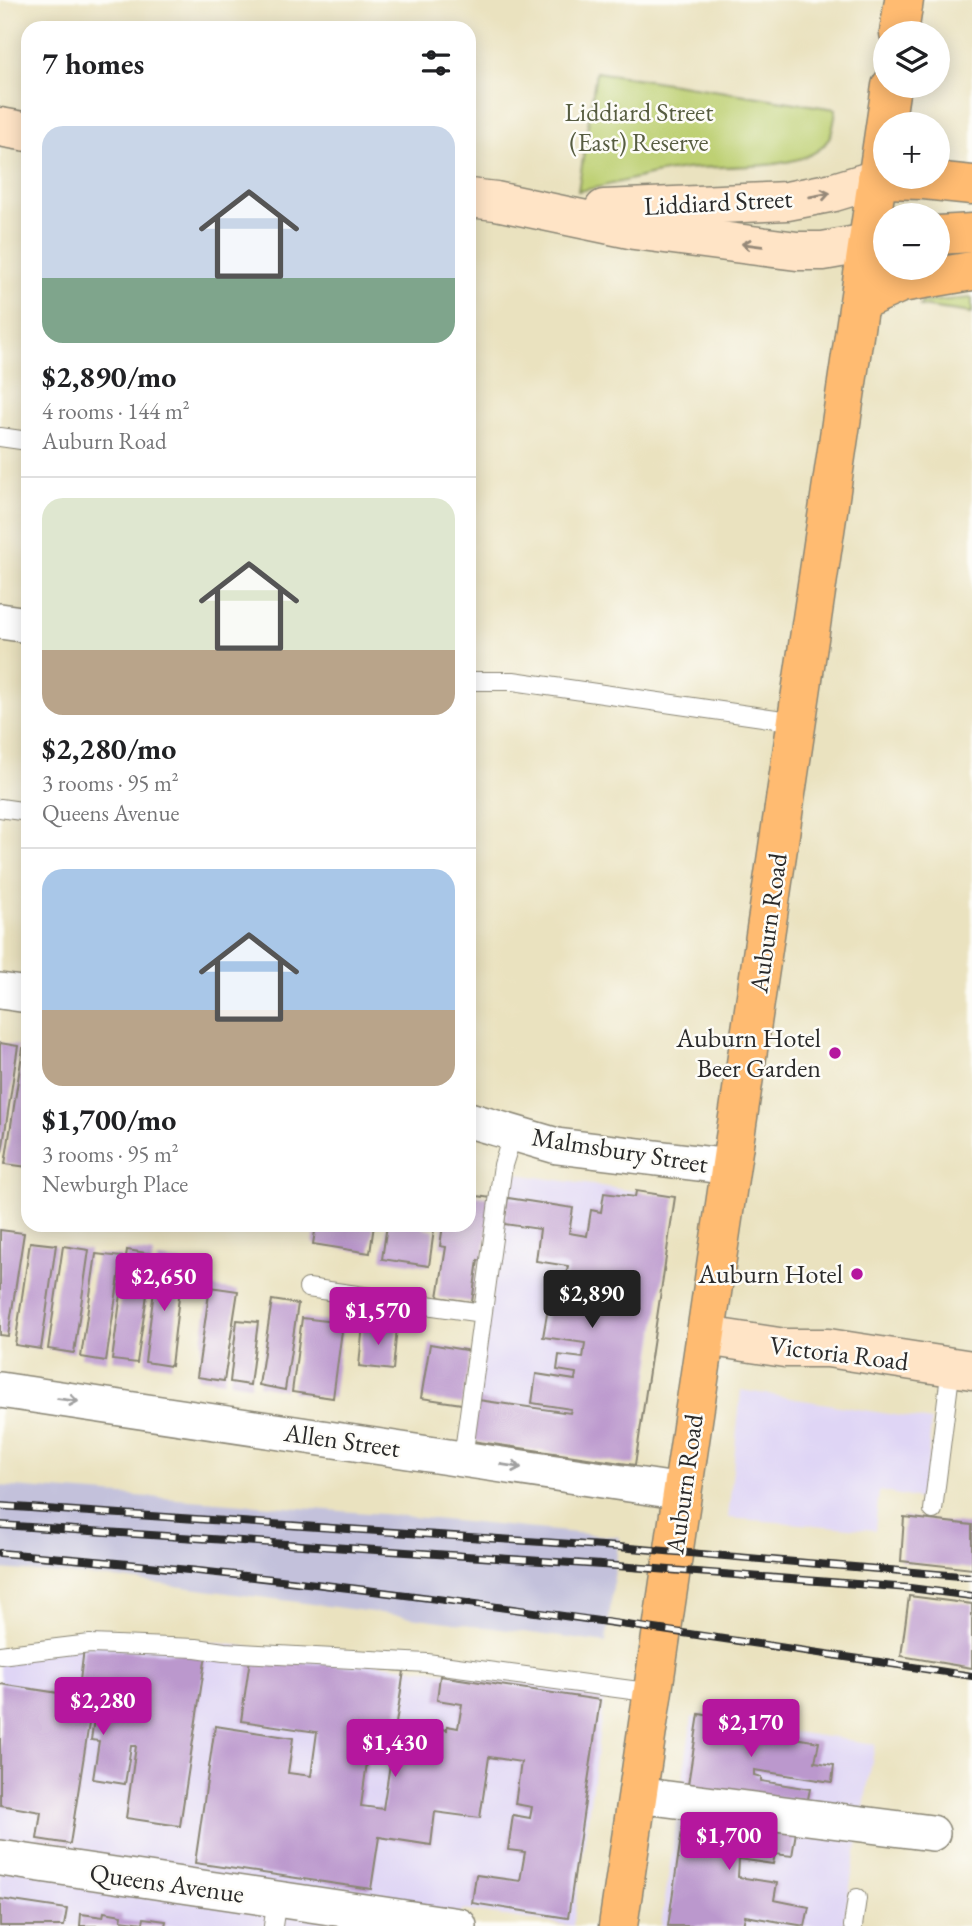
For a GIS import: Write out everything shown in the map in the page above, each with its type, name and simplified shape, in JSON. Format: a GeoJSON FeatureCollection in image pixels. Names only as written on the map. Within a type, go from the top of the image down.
{"type":"FeatureCollection","features":[{"type":"Feature","properties":{"kind":"main road"},"geometry":{"type":"LineString","coordinates":[[901,21],[904,0]]}},
{"type":"Feature","properties":{"kind":"main road"},"geometry":{"type":"LineString","coordinates":[[950,183],[972,185]]}},
{"type":"Feature","properties":{"kind":"main road"},"geometry":{"type":"LineString","coordinates":[[950,234],[972,233]]}},
{"type":"Feature","properties":{"kind":"main road","name":"Auburn Road"},"geometry":{"type":"LineString","coordinates":[[618,1926],[860,301],[873,256]]}},
{"type":"Feature","properties":{"kind":"main road"},"geometry":{"type":"LineString","coordinates":[[860,301],[901,283],[972,271]]}},
{"type":"Feature","properties":{"kind":"street"},"geometry":{"type":"LineString","coordinates":[[0,127],[21,130]]}},
{"type":"Feature","properties":{"kind":"street","name":"Liddiard Street"},"geometry":{"type":"LineString","coordinates":[[556,213],[658,205],[787,201],[834,192],[873,180]]}},
{"type":"Feature","properties":{"kind":"street","name":"Liddiard Street"},"geometry":{"type":"LineString","coordinates":[[476,199],[634,230],[797,251],[823,251],[873,243]]}},
{"type":"Feature","properties":{"kind":"street"},"geometry":{"type":"LineString","coordinates":[[0,621],[21,624]]}},
{"type":"Feature","properties":{"kind":"street"},"geometry":{"type":"LineString","coordinates":[[0,991],[21,994]]}},
{"type":"Feature","properties":{"kind":"street","name":"Malmsbury Street"},"geometry":{"type":"LineString","coordinates":[[476,1122],[557,1146],[732,1167]]}},
{"type":"Feature","properties":{"kind":"street","name":"Victoria Road"},"geometry":{"type":"LineString","coordinates":[[706,1336],[785,1348],[828,1348],[962,1369]]}},
{"type":"Feature","properties":{"kind":"street","name":"Allen Street"},"geometry":{"type":"LineString","coordinates":[[0,1390],[683,1492]]}},
{"type":"Feature","properties":{"kind":"street"},"geometry":{"type":"LineString","coordinates":[[638,1795],[932,1833]]}},
{"type":"Feature","properties":{"kind":"street","name":"Queens Avenue"},"geometry":{"type":"LineString","coordinates":[[0,1858],[275,1912],[459,1926]]}},
{"type":"Feature","properties":{"kind":"lane"},"geometry":{"type":"LineString","coordinates":[[0,437],[21,440]]}},
{"type":"Feature","properties":{"kind":"lane"},"geometry":{"type":"LineString","coordinates":[[476,681],[513,681],[797,722]]}},
{"type":"Feature","properties":{"kind":"lane"},"geometry":{"type":"LineString","coordinates":[[0,808],[21,811]]}},
{"type":"Feature","properties":{"kind":"lane"},"geometry":{"type":"LineString","coordinates":[[463,1458],[503,1165],[513,1133]]}},
{"type":"Feature","properties":{"kind":"lane"},"geometry":{"type":"LineString","coordinates":[[308,1288],[482,1313]]}},
{"type":"Feature","properties":{"kind":"lane"},"geometry":{"type":"LineString","coordinates":[[933,1510],[962,1369]]}},
{"type":"Feature","properties":{"kind":"lane"},"geometry":{"type":"LineString","coordinates":[[0,1655],[90,1644],[196,1648],[224,1652],[427,1663],[654,1693]]}},
{"type":"Feature","properties":{"kind":"lane"},"geometry":{"type":"LineString","coordinates":[[853,1926],[857,1898]]}},
{"type":"Feature","properties":{"kind":"shaded area"},"geometry":{"type":"Polygon","coordinates":[[[510,1173],[675,1197],[636,1462],[471,1438],[510,1173]]]}},
{"type":"Feature","properties":{"kind":"shaded area"},"geometry":{"type":"Polygon","coordinates":[[[741,1390],[931,1421],[925,1500],[879,1491],[875,1530],[728,1518],[741,1390]]]}},
{"type":"Feature","properties":{"kind":"shaded area"},"geometry":{"type":"Polygon","coordinates":[[[0,1486],[382,1514],[619,1537],[606,1643],[123,1579],[0,1569],[0,1486]]]}},
{"type":"Feature","properties":{"kind":"shaded area"},"geometry":{"type":"Polygon","coordinates":[[[90,1627],[605,1692],[573,1926],[463,1910],[450,1926],[0,1926],[0,1660],[90,1627]]]}},
{"type":"Feature","properties":{"kind":"shaded area"},"geometry":{"type":"Polygon","coordinates":[[[692,1717],[875,1744],[843,1926],[661,1926],[692,1717]]]}},
{"type":"Feature","properties":{"kind":"green space","name":"Liddiard Street (East) Reserve"},"geometry":{"type":"Polygon","coordinates":[[[596,72],[836,109],[833,127],[826,143],[803,158],[769,165],[678,170],[578,191],[596,72]]]}},
{"type":"Feature","properties":{"kind":"green space"},"geometry":{"type":"Polygon","coordinates":[[[972,298],[972,313],[920,306],[922,302],[972,298]]]}},
{"type":"Feature","properties":{"kind":"building"},"geometry":{"type":"Polygon","coordinates":[[[0,1043],[18,1046],[2,1152],[0,1152],[0,1043]]]}},
{"type":"Feature","properties":{"kind":"building"},"geometry":{"type":"Polygon","coordinates":[[[21,1061],[21,1166],[5,1164],[21,1061]]]}},
{"type":"Feature","properties":{"kind":"building"},"geometry":{"type":"Polygon","coordinates":[[[636,1191],[675,1197],[635,1465],[472,1441],[478,1400],[570,1413],[571,1409],[532,1403],[536,1374],[575,1380],[576,1373],[557,1370],[559,1355],[583,1358],[585,1343],[543,1337],[550,1296],[612,1305],[614,1297],[564,1290],[568,1266],[536,1261],[540,1229],[504,1224],[508,1198],[573,1208],[569,1233],[587,1236],[591,1210],[601,1212],[604,1193],[635,1197],[636,1191]]]}},
{"type":"Feature","properties":{"kind":"building"},"geometry":{"type":"Polygon","coordinates":[[[476,1196],[492,1198],[483,1261],[478,1260],[472,1302],[438,1297],[446,1247],[440,1246],[442,1232],[476,1232],[476,1196]]]}},
{"type":"Feature","properties":{"kind":"building"},"geometry":{"type":"Polygon","coordinates":[[[0,1230],[24,1233],[8,1336],[0,1335],[0,1230]]]}},
{"type":"Feature","properties":{"kind":"building"},"geometry":{"type":"Polygon","coordinates":[[[315,1232],[373,1232],[370,1253],[313,1244],[315,1232]]]}},
{"type":"Feature","properties":{"kind":"building"},"geometry":{"type":"Polygon","coordinates":[[[386,1232],[434,1232],[429,1266],[382,1259],[386,1232]]]}},
{"type":"Feature","properties":{"kind":"building"},"geometry":{"type":"Polygon","coordinates":[[[30,1242],[56,1245],[41,1349],[15,1345],[30,1242]]]}},
{"type":"Feature","properties":{"kind":"building"},"geometry":{"type":"Polygon","coordinates":[[[63,1246],[89,1250],[74,1353],[48,1349],[63,1246]]]}},
{"type":"Feature","properties":{"kind":"building"},"geometry":{"type":"Polygon","coordinates":[[[127,1250],[153,1254],[137,1363],[112,1360],[127,1250]]]}},
{"type":"Feature","properties":{"kind":"building"},"geometry":{"type":"Polygon","coordinates":[[[96,1254],[122,1257],[106,1361],[81,1357],[96,1254]]]}},
{"type":"Feature","properties":{"kind":"building"},"geometry":{"type":"Polygon","coordinates":[[[158,1259],[183,1262],[171,1366],[145,1362],[158,1259]]]}},
{"type":"Feature","properties":{"kind":"building"},"geometry":{"type":"Polygon","coordinates":[[[210,1287],[238,1291],[224,1381],[197,1377],[210,1287]]]}},
{"type":"Feature","properties":{"kind":"building"},"geometry":{"type":"Polygon","coordinates":[[[272,1300],[298,1304],[285,1390],[259,1385],[272,1300]]]}},
{"type":"Feature","properties":{"kind":"building"},"geometry":{"type":"Polygon","coordinates":[[[302,1318],[343,1323],[333,1398],[292,1392],[302,1318]]]}},
{"type":"Feature","properties":{"kind":"building"},"geometry":{"type":"Polygon","coordinates":[[[237,1320],[258,1322],[250,1385],[230,1382],[237,1320]]]}},
{"type":"Feature","properties":{"kind":"building"},"geometry":{"type":"Polygon","coordinates":[[[363,1324],[397,1327],[393,1370],[359,1366],[363,1324]]]}},
{"type":"Feature","properties":{"kind":"building"},"geometry":{"type":"Polygon","coordinates":[[[430,1344],[471,1351],[462,1404],[421,1398],[430,1344]]]}},
{"type":"Feature","properties":{"kind":"building"},"geometry":{"type":"Polygon","coordinates":[[[904,1517],[972,1525],[972,1569],[901,1561],[904,1517]]]}},
{"type":"Feature","properties":{"kind":"building"},"geometry":{"type":"Polygon","coordinates":[[[909,1596],[972,1604],[972,1668],[901,1656],[909,1596]]]}},
{"type":"Feature","properties":{"kind":"building"},"geometry":{"type":"Polygon","coordinates":[[[84,1649],[206,1655],[180,1826],[126,1818],[136,1746],[131,1746],[125,1784],[93,1779],[99,1741],[91,1740],[97,1698],[93,1698],[70,1844],[37,1839],[41,1812],[0,1805],[0,1684],[78,1696],[84,1649]]]}},
{"type":"Feature","properties":{"kind":"building"},"geometry":{"type":"Polygon","coordinates":[[[250,1659],[404,1671],[393,1743],[409,1746],[410,1738],[416,1739],[418,1725],[447,1730],[447,1726],[458,1728],[462,1704],[437,1700],[440,1676],[600,1700],[568,1918],[472,1903],[476,1875],[520,1881],[525,1852],[508,1850],[513,1815],[530,1818],[532,1807],[515,1804],[521,1762],[489,1757],[480,1818],[435,1812],[431,1845],[379,1837],[371,1889],[195,1863],[215,1726],[293,1738],[288,1773],[311,1776],[317,1732],[241,1721],[250,1659]],[[368,1755],[361,1806],[383,1809],[391,1758],[368,1755]]]}},
{"type":"Feature","properties":{"kind":"building"},"geometry":{"type":"Polygon","coordinates":[[[699,1714],[777,1726],[776,1735],[819,1742],[815,1762],[834,1765],[832,1782],[754,1770],[754,1775],[761,1777],[761,1781],[810,1789],[808,1799],[687,1791],[699,1714]]]}},
{"type":"Feature","properties":{"kind":"building"},"geometry":{"type":"Polygon","coordinates":[[[685,1810],[797,1826],[792,1856],[775,1854],[773,1864],[739,1859],[738,1877],[777,1883],[774,1900],[809,1907],[805,1926],[745,1916],[743,1926],[668,1926],[685,1810]]]}},
{"type":"Feature","properties":{"kind":"building"},"geometry":{"type":"Polygon","coordinates":[[[0,1899],[67,1909],[64,1926],[0,1926],[0,1899]]]}},
{"type":"Feature","properties":{"kind":"building"},"geometry":{"type":"Polygon","coordinates":[[[104,1912],[122,1915],[121,1920],[143,1923],[144,1918],[166,1921],[165,1926],[80,1926],[81,1914],[103,1917],[104,1912]]]}},
{"type":"Feature","properties":{"kind":"railway"},"geometry":{"type":"LineString","coordinates":[[0,1506],[618,1547],[972,1577]]}},
{"type":"Feature","properties":{"kind":"railway"},"geometry":{"type":"LineString","coordinates":[[0,1525],[617,1566],[910,1588],[972,1596]]}},
{"type":"Feature","properties":{"kind":"railway"},"geometry":{"type":"LineString","coordinates":[[0,1553],[244,1576],[487,1605],[972,1676]]}},
{"type":"Feature","properties":{"kind":"place","name":"Auburn Hotel Beer Garden"},"geometry":{"type":"Point","coordinates":[835,1053]}},
{"type":"Feature","properties":{"kind":"place","name":"Auburn Hotel"},"geometry":{"type":"Point","coordinates":[857,1274]}}]}
